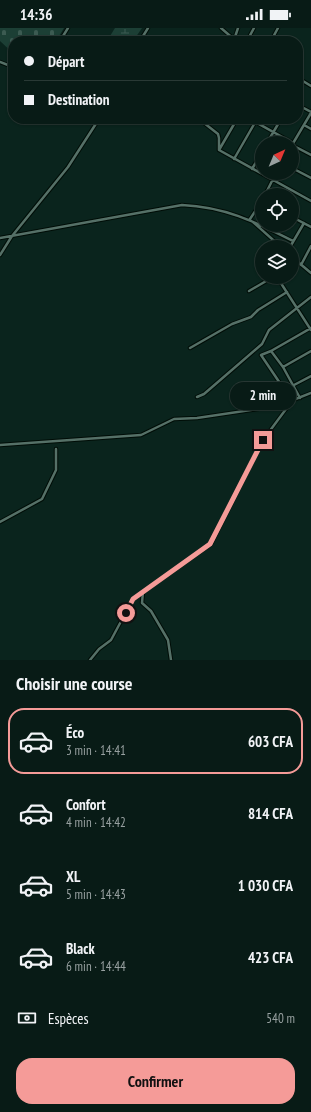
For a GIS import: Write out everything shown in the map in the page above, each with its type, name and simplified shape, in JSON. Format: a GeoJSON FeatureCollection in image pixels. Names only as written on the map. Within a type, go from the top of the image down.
{"type":"FeatureCollection","features":[{"type":"Feature","properties":{"kind":"street"},"geometry":{"type":"LineString","coordinates":[[221,28],[230,36]]}},
{"type":"Feature","properties":{"kind":"street"},"geometry":{"type":"LineString","coordinates":[[297,136],[311,112]]}},
{"type":"Feature","properties":{"kind":"street"},"geometry":{"type":"LineString","coordinates":[[0,255],[12,236],[68,167],[96,124]]}},
{"type":"Feature","properties":{"kind":"street"},"geometry":{"type":"LineString","coordinates":[[205,124],[218,134],[219,150]]}},
{"type":"Feature","properties":{"kind":"street"},"geometry":{"type":"LineString","coordinates":[[219,150],[234,124]]}},
{"type":"Feature","properties":{"kind":"street"},"geometry":{"type":"LineString","coordinates":[[234,159],[254,124]]}},
{"type":"Feature","properties":{"kind":"street"},"geometry":{"type":"LineString","coordinates":[[262,124],[278,136]]}},
{"type":"Feature","properties":{"kind":"street"},"geometry":{"type":"LineString","coordinates":[[272,136],[278,124]]}},
{"type":"Feature","properties":{"kind":"street"},"geometry":{"type":"LineString","coordinates":[[304,125],[311,129]]}},
{"type":"Feature","properties":{"kind":"street"},"geometry":{"type":"LineString","coordinates":[[299,149],[311,155]]}},
{"type":"Feature","properties":{"kind":"street"},"geometry":{"type":"LineString","coordinates":[[219,150],[255,171]]}},
{"type":"Feature","properties":{"kind":"street"},"geometry":{"type":"LineString","coordinates":[[252,169],[255,164]]}},
{"type":"Feature","properties":{"kind":"street"},"geometry":{"type":"LineString","coordinates":[[299,172],[311,178]]}},
{"type":"Feature","properties":{"kind":"street"},"geometry":{"type":"LineString","coordinates":[[268,188],[271,180],[311,201]]}},
{"type":"Feature","properties":{"kind":"street"},"geometry":{"type":"LineString","coordinates":[[0,238],[182,204],[199,205],[239,215],[291,240]]}},
{"type":"Feature","properties":{"kind":"street"},"geometry":{"type":"LineString","coordinates":[[250,219],[255,212]]}},
{"type":"Feature","properties":{"kind":"street"},"geometry":{"type":"LineString","coordinates":[[250,219],[273,240]]}},
{"type":"Feature","properties":{"kind":"street"},"geometry":{"type":"LineString","coordinates":[[299,220],[311,227]]}},
{"type":"Feature","properties":{"kind":"street"},"geometry":{"type":"LineString","coordinates":[[294,240],[304,223]]}},
{"type":"Feature","properties":{"kind":"street"},"geometry":{"type":"LineString","coordinates":[[311,246],[301,265],[311,273]]}},
{"type":"Feature","properties":{"kind":"street"},"geometry":{"type":"LineString","coordinates":[[249,291],[261,284]]}},
{"type":"Feature","properties":{"kind":"street"},"geometry":{"type":"LineString","coordinates":[[282,284],[311,329],[261,355],[292,401]]}},
{"type":"Feature","properties":{"kind":"street"},"geometry":{"type":"LineString","coordinates":[[190,348],[232,324],[251,318],[258,310],[287,292]]}},
{"type":"Feature","properties":{"kind":"street"},"geometry":{"type":"LineString","coordinates":[[196,397],[204,394],[252,353],[262,344],[269,330],[311,297]]}},
{"type":"Feature","properties":{"kind":"street"},"geometry":{"type":"LineString","coordinates":[[271,351],[283,367],[300,398]]}},
{"type":"Feature","properties":{"kind":"street"},"geometry":{"type":"LineString","coordinates":[[283,367],[311,351]]}},
{"type":"Feature","properties":{"kind":"street"},"geometry":{"type":"LineString","coordinates":[[294,385],[311,376]]}},
{"type":"Feature","properties":{"kind":"street"},"geometry":{"type":"LineString","coordinates":[[0,445],[141,435],[174,419],[197,418],[278,406],[311,393]]}},
{"type":"Feature","properties":{"kind":"street"},"geometry":{"type":"LineString","coordinates":[[90,660],[99,649],[111,640],[133,599],[210,544],[263,440],[292,401]]}},
{"type":"Feature","properties":{"kind":"street"},"geometry":{"type":"LineString","coordinates":[[0,522],[42,499],[56,470],[56,449]]}},
{"type":"Feature","properties":{"kind":"street"},"geometry":{"type":"LineString","coordinates":[[143,592],[142,603],[151,611],[168,640],[171,660]]}},
{"type":"Feature","properties":{"kind":"green space"},"geometry":{"type":"Polygon","coordinates":[[[0,28],[64,28],[59,36],[8,36],[8,48],[0,41],[0,28]]]}},
{"type":"Feature","properties":{"kind":"green space"},"geometry":{"type":"Polygon","coordinates":[[[115,28],[142,28],[136,36],[110,36],[115,28]]]}},
{"type":"Feature","properties":{"kind":"route"},"geometry":{"type":"LineString","coordinates":[[126,613],[133,599],[210,544],[263,440]]}}]}
